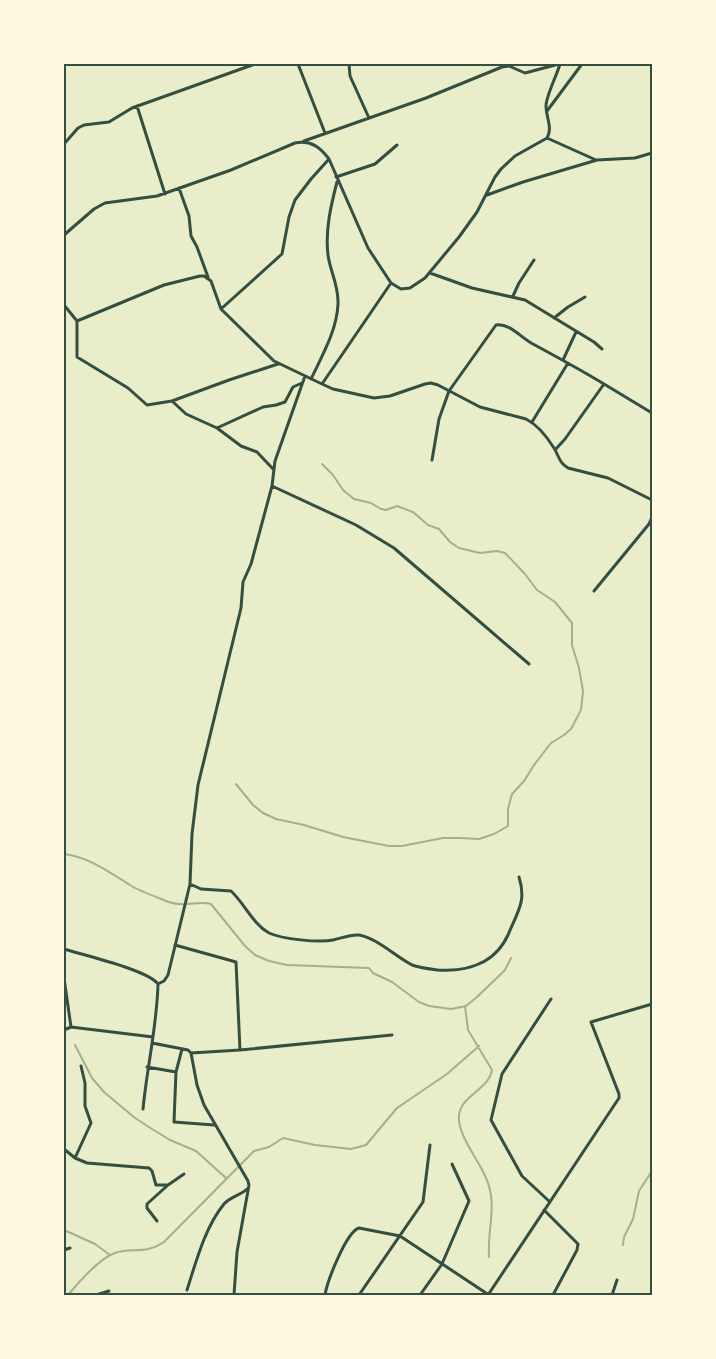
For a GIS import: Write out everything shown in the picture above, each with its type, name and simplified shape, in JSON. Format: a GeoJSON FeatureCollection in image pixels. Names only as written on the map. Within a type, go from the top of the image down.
{"type":"FeatureCollection","features":[{"type":"Feature","properties":{"kind":"street"},"geometry":{"type":"LineString","coordinates":[[64,144],[78,128],[84,125],[109,122],[136,106],[255,64]]}},
{"type":"Feature","properties":{"kind":"street"},"geometry":{"type":"LineString","coordinates":[[298,64],[325,134]]}},
{"type":"Feature","properties":{"kind":"street"},"geometry":{"type":"LineString","coordinates":[[349,64],[350,76],[368,118]]}},
{"type":"Feature","properties":{"kind":"street"},"geometry":{"type":"LineString","coordinates":[[301,142],[317,145],[329,159],[362,238],[391,283],[402,289],[410,288],[418,284],[430,273],[477,212],[495,177],[508,161],[547,138],[550,130],[546,102],[560,64]]}},
{"type":"Feature","properties":{"kind":"street"},"geometry":{"type":"LineString","coordinates":[[64,234],[94,209],[105,203],[143,199],[166,194],[301,142],[426,98],[502,67],[509,66],[525,73],[560,64]]}},
{"type":"Feature","properties":{"kind":"street"},"geometry":{"type":"LineString","coordinates":[[546,111],[582,64]]}},
{"type":"Feature","properties":{"kind":"street"},"geometry":{"type":"LineString","coordinates":[[136,106],[166,194]]}},
{"type":"Feature","properties":{"kind":"street"},"geometry":{"type":"LineString","coordinates":[[547,138],[597,160]]}},
{"type":"Feature","properties":{"kind":"street"},"geometry":{"type":"LineString","coordinates":[[336,177],[375,164],[397,145]]}},
{"type":"Feature","properties":{"kind":"street"},"geometry":{"type":"LineString","coordinates":[[486,195],[597,160],[635,158],[652,153]]}},
{"type":"Feature","properties":{"kind":"street"},"geometry":{"type":"LineString","coordinates":[[221,309],[282,254],[289,218],[295,200],[329,159]]}},
{"type":"Feature","properties":{"kind":"street"},"geometry":{"type":"LineString","coordinates":[[311,379],[331,335],[337,314],[337,288],[328,253],[330,208],[338,182]]}},
{"type":"Feature","properties":{"kind":"street"},"geometry":{"type":"LineString","coordinates":[[179,188],[189,216],[191,236],[197,246],[221,309],[278,364],[334,389],[374,398],[390,396],[425,384],[438,385],[480,407],[532,422],[540,429],[563,465],[608,478],[652,500]]}},
{"type":"Feature","properties":{"kind":"street"},"geometry":{"type":"LineString","coordinates":[[513,296],[534,260]]}},
{"type":"Feature","properties":{"kind":"street"},"geometry":{"type":"LineString","coordinates":[[430,273],[472,288],[525,300],[594,342],[602,349]]}},
{"type":"Feature","properties":{"kind":"street"},"geometry":{"type":"LineString","coordinates":[[77,321],[164,285],[200,276],[208,278]]}},
{"type":"Feature","properties":{"kind":"street"},"geometry":{"type":"LineString","coordinates":[[322,384],[391,283]]}},
{"type":"Feature","properties":{"kind":"street"},"geometry":{"type":"LineString","coordinates":[[554,318],[584,297]]}},
{"type":"Feature","properties":{"kind":"street"},"geometry":{"type":"LineString","coordinates":[[64,306],[77,321],[76,355],[78,359],[128,388],[147,405],[172,401],[278,364]]}},
{"type":"Feature","properties":{"kind":"street"},"geometry":{"type":"LineString","coordinates":[[432,460],[436,431],[449,391],[498,324],[511,329],[532,344],[563,360],[652,413]]}},
{"type":"Feature","properties":{"kind":"street"},"geometry":{"type":"LineString","coordinates":[[563,360],[576,332]]}},
{"type":"Feature","properties":{"kind":"street"},"geometry":{"type":"LineString","coordinates":[[532,422],[568,363]]}},
{"type":"Feature","properties":{"kind":"street"},"geometry":{"type":"LineString","coordinates":[[158,984],[164,981],[168,975],[190,884],[192,826],[198,785],[241,608],[243,582],[251,564],[272,486],[278,453],[304,376]]}},
{"type":"Feature","properties":{"kind":"street"},"geometry":{"type":"LineString","coordinates":[[217,428],[264,407],[285,402],[293,387],[302,384]]}},
{"type":"Feature","properties":{"kind":"street"},"geometry":{"type":"LineString","coordinates":[[555,450],[604,384]]}},
{"type":"Feature","properties":{"kind":"street"},"geometry":{"type":"LineString","coordinates":[[172,401],[183,412],[217,428],[241,446],[260,454],[274,470]]}},
{"type":"Feature","properties":{"kind":"street"},"geometry":{"type":"LineString","coordinates":[[272,486],[356,525],[394,548],[529,664]]}},
{"type":"Feature","properties":{"kind":"street"},"geometry":{"type":"LineString","coordinates":[[594,591],[649,524],[652,516]]}},
{"type":"Feature","properties":{"kind":"street"},"geometry":{"type":"LineString","coordinates":[[190,884],[202,889],[230,891],[251,918],[269,932],[279,936],[327,941],[361,935],[414,966],[448,970],[481,964],[497,952],[506,938],[522,901],[524,894],[519,877]]}},
{"type":"Feature","properties":{"kind":"street"},"geometry":{"type":"LineString","coordinates":[[175,945],[236,962],[240,1050]]}},
{"type":"Feature","properties":{"kind":"street"},"geometry":{"type":"LineString","coordinates":[[64,949],[139,972],[153,979],[158,984]]}},
{"type":"Feature","properties":{"kind":"street"},"geometry":{"type":"LineString","coordinates":[[64,978],[71,1027]]}},
{"type":"Feature","properties":{"kind":"street"},"geometry":{"type":"LineString","coordinates":[[143,1109],[158,984]]}},
{"type":"Feature","properties":{"kind":"street"},"geometry":{"type":"LineString","coordinates":[[550,1202],[522,1176],[490,1120],[502,1074],[551,999]]}},
{"type":"Feature","properties":{"kind":"street"},"geometry":{"type":"LineString","coordinates":[[325,1295],[331,1273],[352,1232],[359,1228],[400,1236],[488,1295],[619,1098],[591,1022],[652,1004]]}},
{"type":"Feature","properties":{"kind":"street"},"geometry":{"type":"LineString","coordinates":[[64,1030],[71,1027],[153,1037]]}},
{"type":"Feature","properties":{"kind":"street"},"geometry":{"type":"LineString","coordinates":[[152,1043],[182,1049],[191,1053],[240,1050],[392,1034]]}},
{"type":"Feature","properties":{"kind":"street"},"geometry":{"type":"LineString","coordinates":[[182,1049],[176,1072],[174,1122],[214,1125]]}},
{"type":"Feature","properties":{"kind":"street"},"geometry":{"type":"LineString","coordinates":[[191,1053],[200,1095],[214,1125],[248,1181],[237,1252],[234,1295]]}},
{"type":"Feature","properties":{"kind":"street"},"geometry":{"type":"LineString","coordinates":[[75,1158],[91,1123],[85,1106],[85,1082],[81,1066]]}},
{"type":"Feature","properties":{"kind":"street"},"geometry":{"type":"LineString","coordinates":[[148,1067],[176,1072]]}},
{"type":"Feature","properties":{"kind":"street"},"geometry":{"type":"LineString","coordinates":[[359,1295],[423,1202],[430,1146]]}},
{"type":"Feature","properties":{"kind":"street"},"geometry":{"type":"LineString","coordinates":[[64,1149],[75,1158],[86,1163],[149,1168],[152,1171],[156,1185],[168,1185]]}},
{"type":"Feature","properties":{"kind":"street"},"geometry":{"type":"LineString","coordinates":[[420,1295],[442,1264],[469,1201],[452,1164]]}},
{"type":"Feature","properties":{"kind":"street"},"geometry":{"type":"LineString","coordinates":[[157,1221],[147,1208],[147,1204],[168,1185],[184,1174]]}},
{"type":"Feature","properties":{"kind":"street"},"geometry":{"type":"LineString","coordinates":[[187,1290],[208,1230],[224,1204],[248,1188]]}},
{"type":"Feature","properties":{"kind":"street"},"geometry":{"type":"LineString","coordinates":[[544,1210],[578,1244],[577,1250],[553,1295]]}},
{"type":"Feature","properties":{"kind":"street"},"geometry":{"type":"LineString","coordinates":[[64,1250],[70,1248]]}},
{"type":"Feature","properties":{"kind":"street"},"geometry":{"type":"LineString","coordinates":[[612,1295],[617,1280]]}},
{"type":"Feature","properties":{"kind":"street"},"geometry":{"type":"LineString","coordinates":[[96,1295],[109,1291]]}},
{"type":"Feature","properties":{"kind":"waterway"},"geometry":{"type":"LineString","coordinates":[[236,784],[253,805],[263,813],[276,819],[343,837],[389,846],[402,846],[443,838],[479,839],[494,834],[508,826],[508,809],[512,794],[524,781],[551,743],[571,729],[581,710],[583,691],[572,645],[572,623],[555,602],[537,590],[505,553],[497,551],[480,553],[459,548],[450,542],[439,529],[428,525],[413,512],[397,506],[386,510],[381,509],[371,503],[354,499],[343,490],[333,475],[322,464]]}},
{"type":"Feature","properties":{"kind":"waterway"},"geometry":{"type":"LineString","coordinates":[[64,854],[82,858],[134,887],[169,902],[175,904],[211,904],[245,946],[255,955],[269,961],[287,965],[369,968],[373,973],[392,982],[419,1002],[429,1006],[451,1009],[466,1006],[505,970],[511,958]]}},
{"type":"Feature","properties":{"kind":"waterway"},"geometry":{"type":"LineString","coordinates":[[465,1006],[468,1030],[492,1070],[490,1077],[465,1103],[459,1115],[461,1131],[483,1171],[489,1188],[492,1207],[489,1257]]}},
{"type":"Feature","properties":{"kind":"waterway"},"geometry":{"type":"LineString","coordinates":[[75,1045],[92,1078],[104,1092],[135,1118],[152,1129],[170,1140],[196,1151],[226,1178]]}},
{"type":"Feature","properties":{"kind":"waterway"},"geometry":{"type":"LineString","coordinates":[[68,1295],[90,1271],[109,1256],[121,1251],[145,1250],[164,1242],[254,1151],[269,1147],[283,1138],[315,1145],[351,1149],[366,1145],[397,1108],[447,1074],[479,1046]]}},
{"type":"Feature","properties":{"kind":"waterway"},"geometry":{"type":"LineString","coordinates":[[623,1245],[624,1237],[633,1219],[639,1191],[652,1171]]}},
{"type":"Feature","properties":{"kind":"waterway"},"geometry":{"type":"LineString","coordinates":[[64,1230],[95,1244],[110,1255]]}}]}
